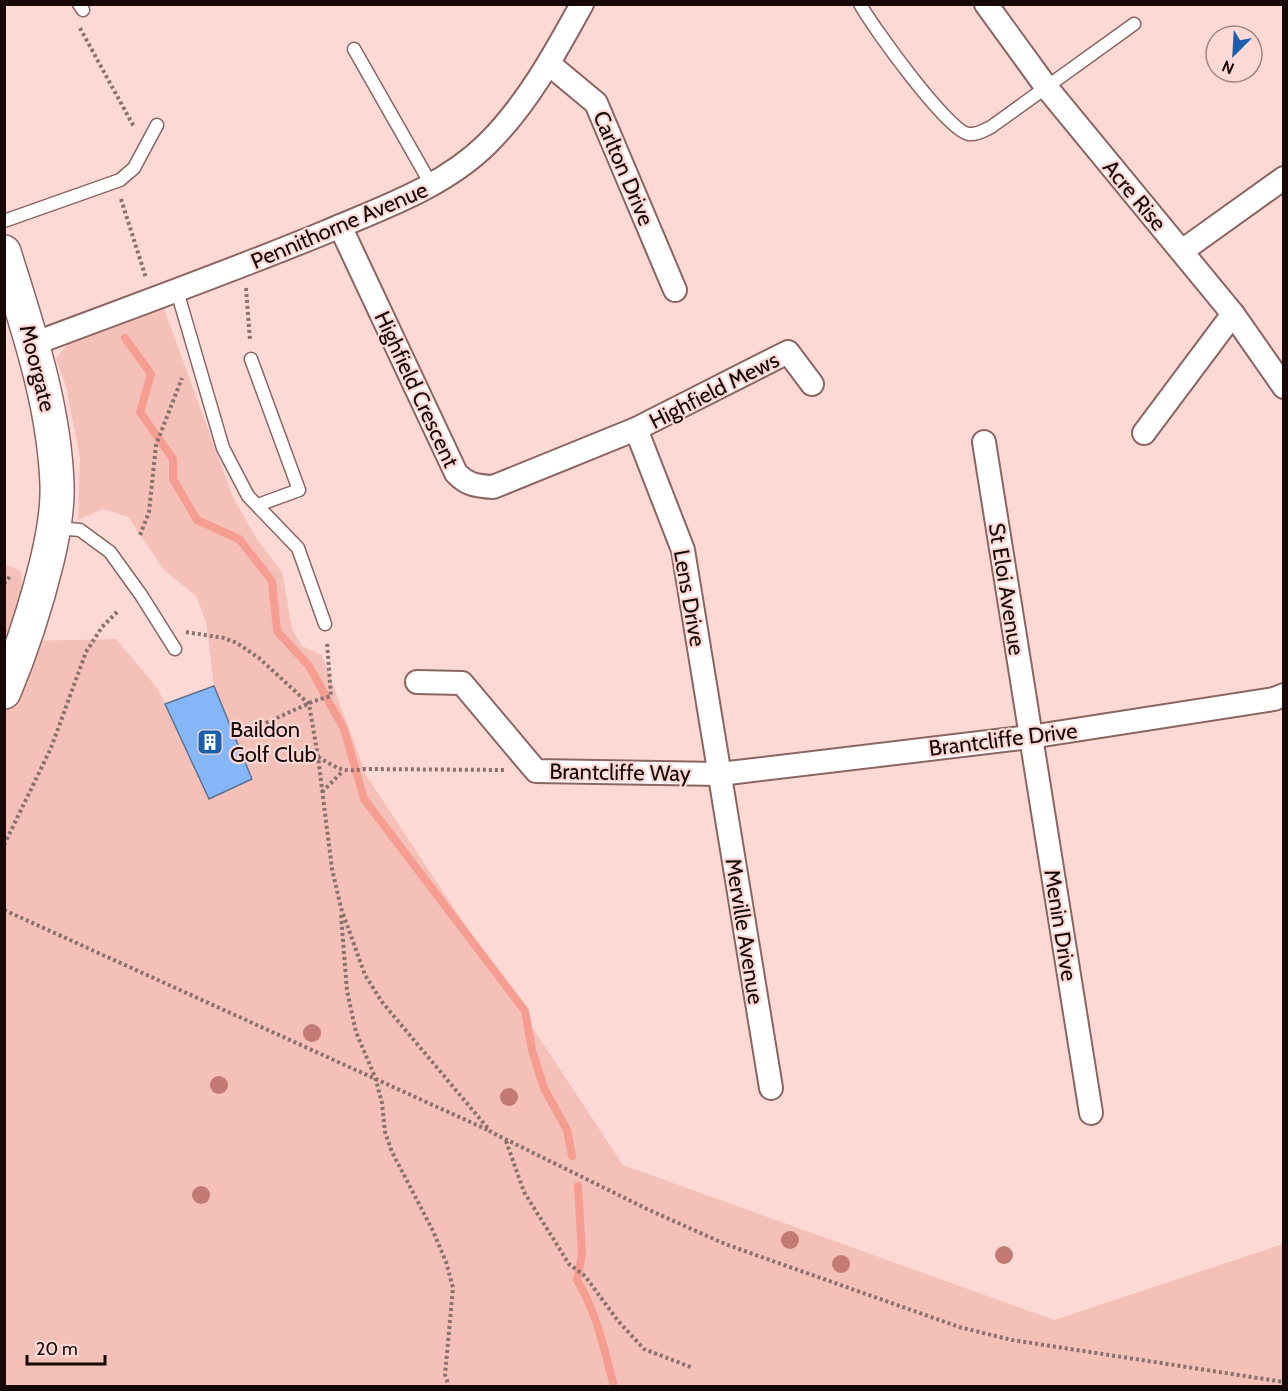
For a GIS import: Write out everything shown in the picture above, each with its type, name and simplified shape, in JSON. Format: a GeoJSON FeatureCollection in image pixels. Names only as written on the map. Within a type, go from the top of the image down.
{"type":"FeatureCollection","features":[{"type":"Feature","properties":{"kind":"street","name":"Acre Rise"},"geometry":{"type":"LineString","coordinates":[[986,4],[1047,88],[1233,314],[1284,387]]}},
{"type":"Feature","properties":{"kind":"street","name":"Pennithorne Avenue"},"geometry":{"type":"LineString","coordinates":[[33,344],[245,266],[432,186],[488,143],[517,110],[549,64],[575,8]]}},
{"type":"Feature","properties":{"kind":"street","name":"Carlton Drive"},"geometry":{"type":"LineString","coordinates":[[549,64],[596,103],[675,290]]}},
{"type":"Feature","properties":{"kind":"street"},"geometry":{"type":"LineString","coordinates":[[1182,251],[1284,178]]}},
{"type":"Feature","properties":{"kind":"street","name":"Highfield Crescent"},"geometry":{"type":"LineString","coordinates":[[340,226],[456,473],[464,482],[493,487],[636,429]]}},
{"type":"Feature","properties":{"kind":"street","name":"Moorgate"},"geometry":{"type":"LineString","coordinates":[[4,252],[44,383],[53,430],[57,486],[54,528],[25,641],[4,692]]}},
{"type":"Feature","properties":{"kind":"street"},"geometry":{"type":"LineString","coordinates":[[1144,433],[1233,314]]}},
{"type":"Feature","properties":{"kind":"street","name":"Highfield Mews"},"geometry":{"type":"LineString","coordinates":[[636,429],[788,352],[812,384]]}},
{"type":"Feature","properties":{"kind":"street","name":"Lens Drive"},"geometry":{"type":"LineString","coordinates":[[636,429],[683,550],[720,774]]}},
{"type":"Feature","properties":{"kind":"street","name":"St Eloi Avenue"},"geometry":{"type":"LineString","coordinates":[[984,442],[1030,737]]}},
{"type":"Feature","properties":{"kind":"street","name":"Brantcliffe Way"},"geometry":{"type":"LineString","coordinates":[[417,682],[462,682],[536,771],[720,774]]}},
{"type":"Feature","properties":{"kind":"street","name":"Brantcliffe Drive"},"geometry":{"type":"LineString","coordinates":[[720,774],[1030,737],[1274,699],[1284,695]]}},
{"type":"Feature","properties":{"kind":"street","name":"Menin Drive"},"geometry":{"type":"LineString","coordinates":[[1030,737],[1091,1113]]}},
{"type":"Feature","properties":{"kind":"street","name":"Merville Avenue"},"geometry":{"type":"LineString","coordinates":[[720,774],[771,1088]]}},
{"type":"Feature","properties":{"kind":"lane"},"geometry":{"type":"LineString","coordinates":[[860,4],[920,88],[955,128],[968,135],[991,127],[1134,24]]}},
{"type":"Feature","properties":{"kind":"lane"},"geometry":{"type":"LineString","coordinates":[[354,49],[432,186]]}},
{"type":"Feature","properties":{"kind":"lane"},"geometry":{"type":"LineString","coordinates":[[4,221],[120,180],[134,168],[157,125]]}},
{"type":"Feature","properties":{"kind":"lane"},"geometry":{"type":"LineString","coordinates":[[177,291],[223,448],[248,496],[298,548],[325,624]]}},
{"type":"Feature","properties":{"kind":"lane"},"geometry":{"type":"LineString","coordinates":[[251,359],[299,490],[258,505]]}},
{"type":"Feature","properties":{"kind":"lane"},"geometry":{"type":"LineString","coordinates":[[54,528],[80,530],[110,552],[175,649]]}},
{"type":"Feature","properties":{"kind":"path"},"geometry":{"type":"LineString","coordinates":[[81,7],[80,29],[123,103],[145,147]]}},
{"type":"Feature","properties":{"kind":"path"},"geometry":{"type":"LineString","coordinates":[[121,199],[153,298]]}},
{"type":"Feature","properties":{"kind":"path"},"geometry":{"type":"LineString","coordinates":[[245,266],[251,359]]}},
{"type":"Feature","properties":{"kind":"path"},"geometry":{"type":"LineString","coordinates":[[140,535],[149,512],[156,445],[193,349]]}},
{"type":"Feature","properties":{"kind":"path"},"geometry":{"type":"LineString","coordinates":[[4,845],[51,748],[86,652],[102,627],[117,612]]}},
{"type":"Feature","properties":{"kind":"path"},"geometry":{"type":"LineString","coordinates":[[244,734],[332,696],[325,624]]}},
{"type":"Feature","properties":{"kind":"path"},"geometry":{"type":"LineString","coordinates":[[162,628],[224,638],[237,643],[259,658],[312,703],[332,869],[341,908],[365,975],[382,1002],[491,1132]]}},
{"type":"Feature","properties":{"kind":"path"},"geometry":{"type":"LineString","coordinates":[[318,757],[343,771],[364,769],[536,771]]}},
{"type":"Feature","properties":{"kind":"path"},"geometry":{"type":"LineString","coordinates":[[322,792],[343,771]]}},
{"type":"Feature","properties":{"kind":"path"},"geometry":{"type":"LineString","coordinates":[[341,908],[349,1001],[356,1032],[375,1077],[382,1103],[385,1132],[392,1152],[433,1231],[446,1262],[453,1288],[445,1375],[449,1386]]}},
{"type":"Feature","properties":{"kind":"path"},"geometry":{"type":"LineString","coordinates":[[5,909],[375,1077],[647,1209],[725,1244],[959,1328],[1012,1340],[1284,1382]]}},
{"type":"Feature","properties":{"kind":"path"},"geometry":{"type":"LineString","coordinates":[[505,1140],[524,1192],[569,1264],[585,1276],[618,1321],[644,1349],[693,1368]]}},
{"type":"Feature","properties":{"kind":"shaded area"},"geometry":{"type":"Polygon","coordinates":[[[163,306],[232,495],[256,538],[282,572],[292,629],[302,646],[322,655],[366,775],[623,1165],[1054,1320],[1283,1244],[1283,1386],[5,1386],[5,564],[21,571],[25,641],[116,639],[158,689],[209,799],[252,779],[214,686],[206,622],[196,596],[164,570],[128,517],[103,509],[78,520],[80,458],[66,386],[56,359],[68,343],[163,306]]]}},
{"type":"Feature","properties":{"kind":"building","name":"Baildon Golf Club"},"geometry":{"type":"Polygon","coordinates":[[[214,686],[252,779],[209,799],[165,704],[214,686]]]}},
{"type":"Feature","properties":{"kind":"waterway"},"geometry":{"type":"LineString","coordinates":[[125,338],[151,374],[140,412],[173,459],[173,479],[197,520],[239,539],[272,581],[277,631],[309,666],[344,729],[364,799],[525,1011],[532,1050],[544,1088],[567,1130],[572,1156]]}},
{"type":"Feature","properties":{"kind":"waterway"},"geometry":{"type":"LineString","coordinates":[[578,1186],[582,1254],[577,1280],[595,1318],[614,1386]]}},
{"type":"Feature","properties":{"kind":"place","name":"Baildon Golf Club"},"geometry":{"type":"Point","coordinates":[210,742]}}]}
